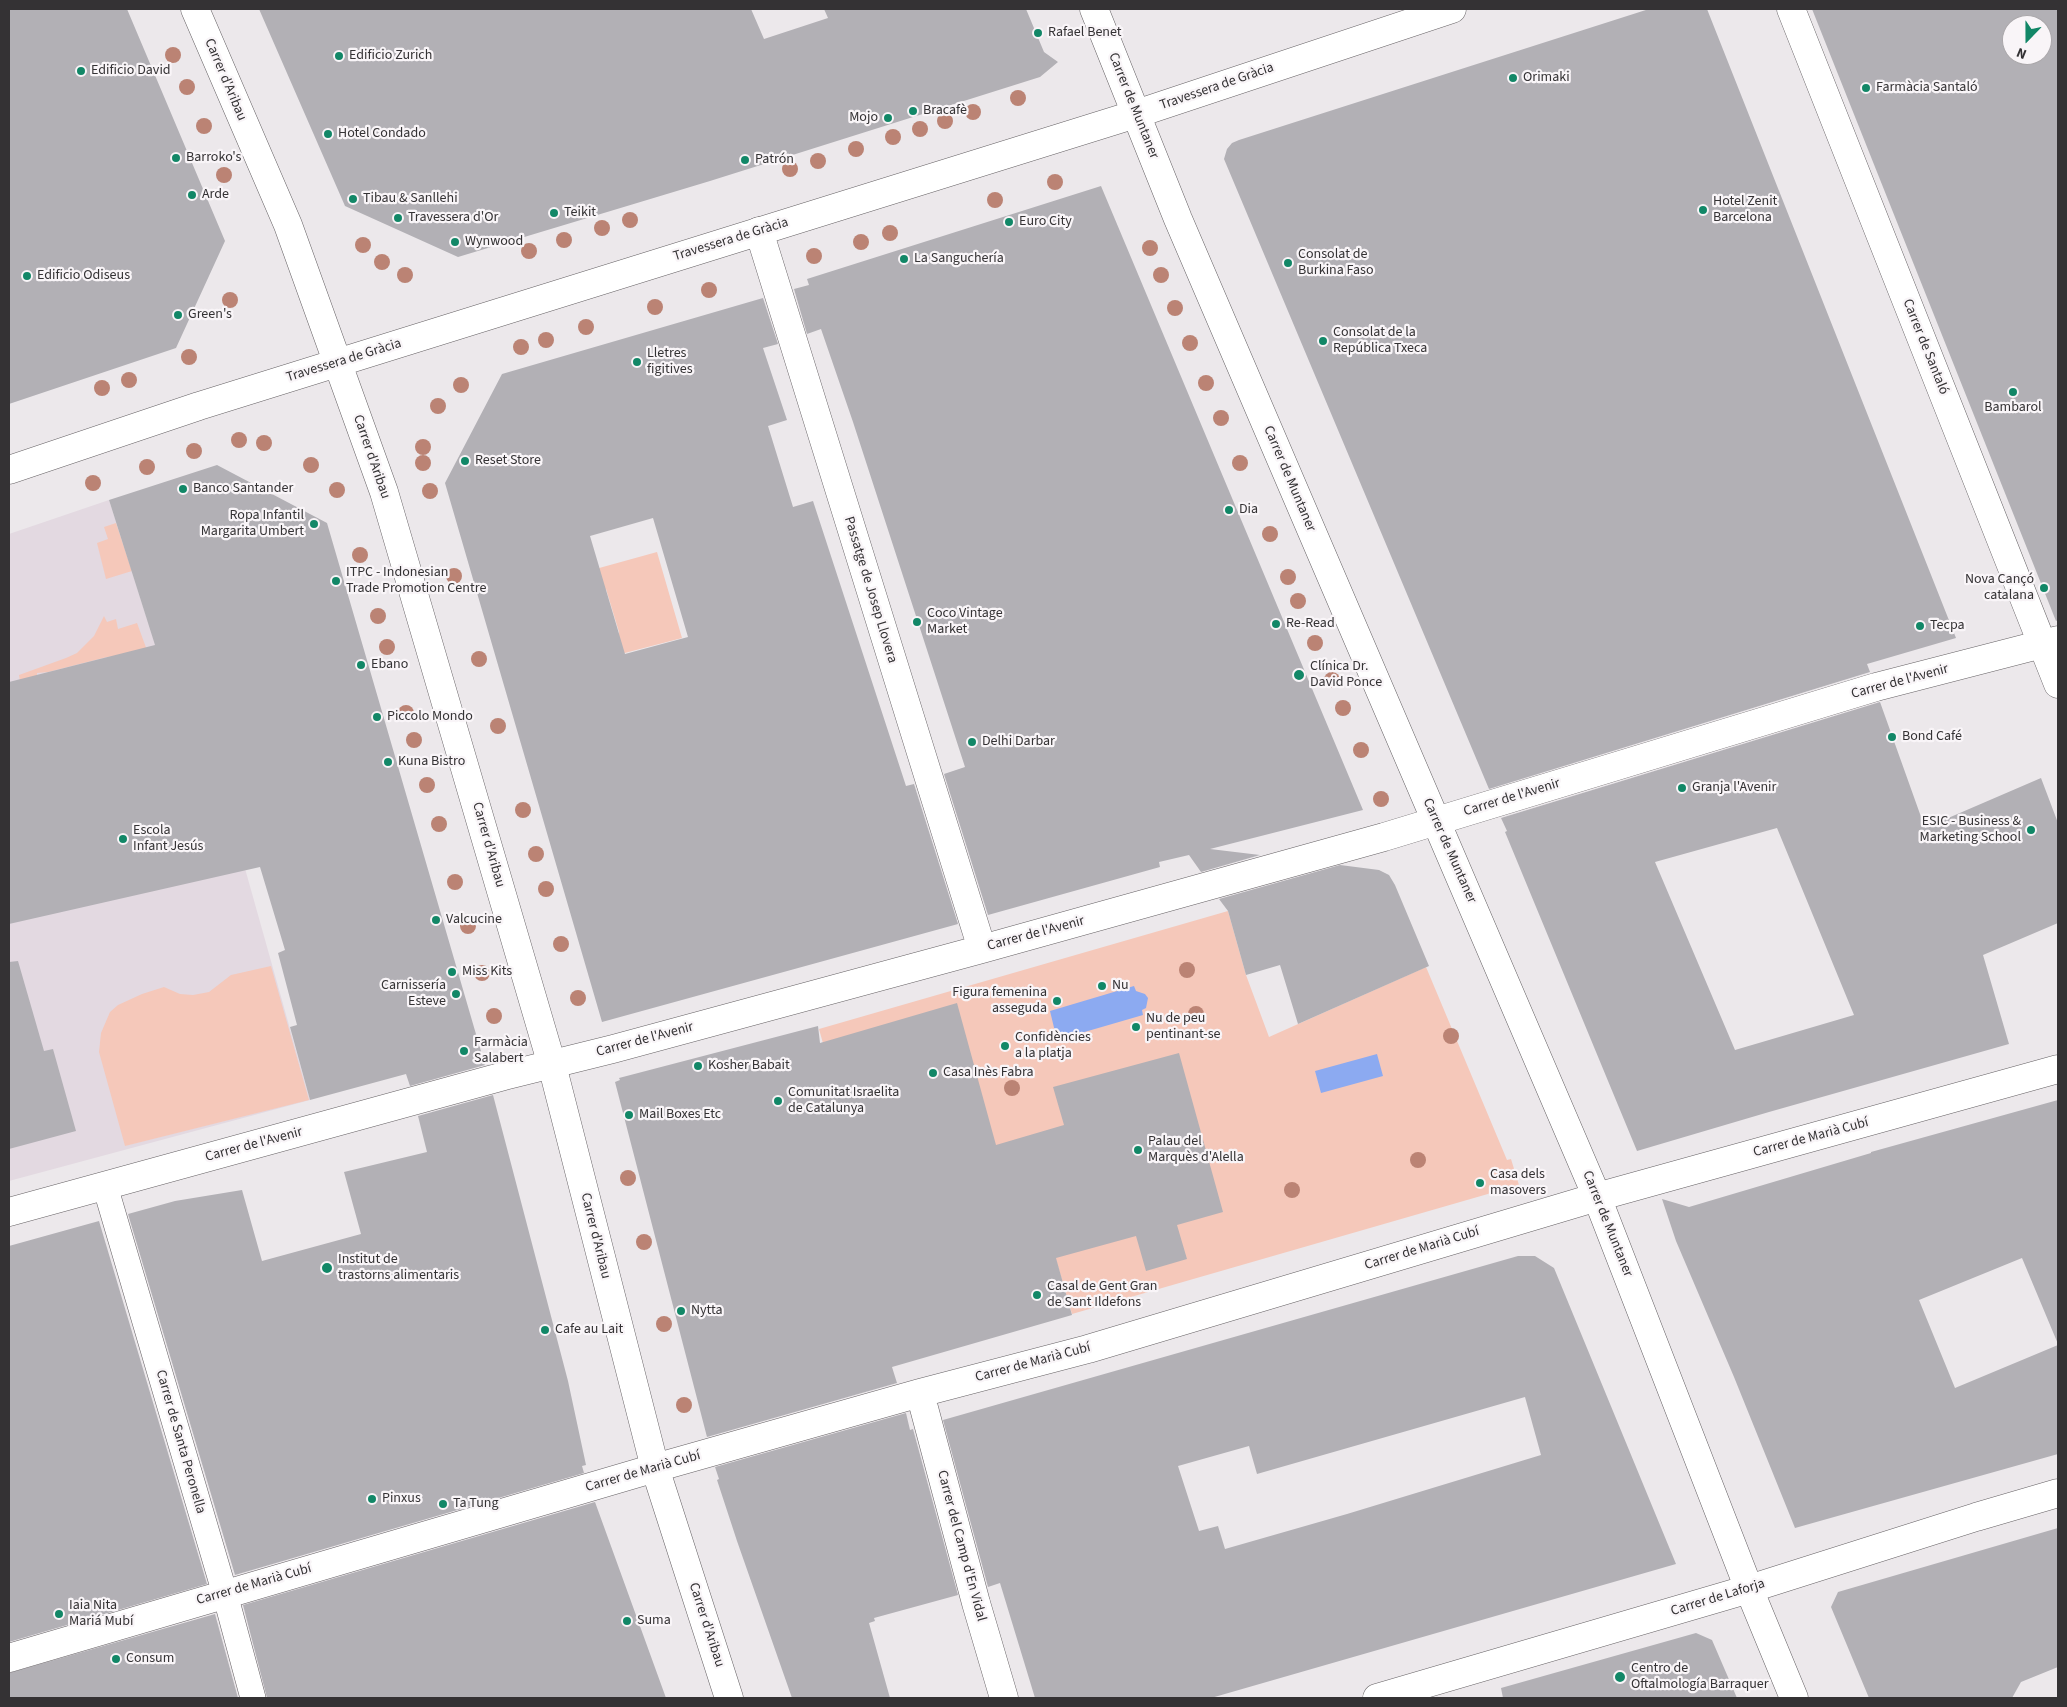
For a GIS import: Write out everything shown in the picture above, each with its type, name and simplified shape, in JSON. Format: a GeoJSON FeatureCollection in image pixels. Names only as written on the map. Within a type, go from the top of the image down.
{"type":"FeatureCollection","features":[{"type":"Feature","properties":{"kind":"street","name":"Carrer d'Aribau"},"geometry":{"type":"LineString","coordinates":[[195,9],[288,225],[384,492],[552,1065],[655,1468],[729,1698]]}},
{"type":"Feature","properties":{"kind":"street","name":"Carrer de Muntaner"},"geometry":{"type":"LineString","coordinates":[[1094,9],[1178,219],[1436,822],[1469,894],[1597,1197],[1749,1589],[1794,1698]]}},
{"type":"Feature","properties":{"kind":"street","name":"Travessera de Gràcia"},"geometry":{"type":"LineString","coordinates":[[9,470],[199,406],[1136,114],[1452,9]]}},
{"type":"Feature","properties":{"kind":"street","name":"Carrer de Santaló"},"geometry":{"type":"LineString","coordinates":[[1791,9],[2051,642],[2058,684]]}},
{"type":"Feature","properties":{"kind":"street","name":"Passatge de Josep Llovera"},"geometry":{"type":"LineString","coordinates":[[759,231],[982,949]]}},
{"type":"Feature","properties":{"kind":"street","name":"Carrer de l'Avenir"},"geometry":{"type":"LineString","coordinates":[[9,1212],[504,1076],[552,1065],[982,949],[1436,822],[1482,806],[1876,687],[2051,642]]}},
{"type":"Feature","properties":{"kind":"street","name":"Carrer de Marià Cubí"},"geometry":{"type":"LineString","coordinates":[[9,1658],[655,1468],[920,1393],[1088,1349],[1597,1197],[2058,1069]]}},
{"type":"Feature","properties":{"kind":"street","name":"Carrer de Santa Peronella"},"geometry":{"type":"LineString","coordinates":[[105,1186],[225,1594],[253,1698]]}},
{"type":"Feature","properties":{"kind":"street","name":"Carrer del Camp d'En Vidal"},"geometry":{"type":"LineString","coordinates":[[920,1393],[976,1603],[1004,1698]]}},
{"type":"Feature","properties":{"kind":"street","name":"Carrer de Laforja"},"geometry":{"type":"LineString","coordinates":[[1377,1698],[1749,1589],[2058,1493]]}},
{"type":"Feature","properties":{"kind":"shaded area","name":"Escola Infant Jesús"},"geometry":{"type":"Polygon","coordinates":[[[109,500],[147,619],[228,808],[310,1100],[9,1181],[9,534],[109,500]]]}},
{"type":"Feature","properties":{"kind":"shaded area"},"geometry":{"type":"Polygon","coordinates":[[[116,523],[132,571],[106,579],[97,543],[108,539],[104,527],[116,523]]]}},
{"type":"Feature","properties":{"kind":"shaded area"},"geometry":{"type":"Polygon","coordinates":[[[657,552],[682,638],[617,655],[619,632],[606,589],[598,591],[592,570],[657,552]]]}},
{"type":"Feature","properties":{"kind":"shaded area"},"geometry":{"type":"Polygon","coordinates":[[[104,616],[107,622],[116,619],[118,629],[137,623],[148,653],[107,657],[37,673],[37,677],[20,681],[19,675],[77,653],[94,636],[104,616]]]}},
{"type":"Feature","properties":{"kind":"shaded area"},"geometry":{"type":"Polygon","coordinates":[[[1228,911],[1246,975],[1269,1037],[1426,967],[1507,1160],[1511,1159],[1519,1185],[1072,1314],[1023,1148],[862,1183],[819,1029],[1228,911]]]}},
{"type":"Feature","properties":{"kind":"shaded area"},"geometry":{"type":"Polygon","coordinates":[[[271,966],[309,1100],[125,1146],[99,1052],[101,1033],[110,1012],[118,1005],[164,987],[180,994],[193,995],[209,992],[231,975],[271,966]]]}},
{"type":"Feature","properties":{"kind":"water"},"geometry":{"type":"Polygon","coordinates":[[[1134,986],[1136,991],[1145,994],[1148,998],[1146,1008],[1142,1010],[1143,1015],[1057,1040],[1050,1011],[1134,986]]]}},
{"type":"Feature","properties":{"kind":"water"},"geometry":{"type":"Polygon","coordinates":[[[1377,1054],[1383,1076],[1321,1093],[1315,1071],[1377,1054]]]}},
{"type":"Feature","properties":{"kind":"building"},"geometry":{"type":"Polygon","coordinates":[[[9,9],[127,9],[225,241],[176,348],[9,404],[9,9]]]}},
{"type":"Feature","properties":{"kind":"building"},"geometry":{"type":"Polygon","coordinates":[[[259,9],[751,9],[764,39],[828,18],[824,9],[1026,9],[1044,52],[1058,62],[1040,77],[710,181],[458,257],[345,206],[259,9]]]}},
{"type":"Feature","properties":{"kind":"building"},"geometry":{"type":"Polygon","coordinates":[[[1649,9],[1707,9],[1956,638],[1867,664],[1870,672],[1489,789],[1224,159],[1227,149],[1232,143],[1239,140],[1649,9]]]}},
{"type":"Feature","properties":{"kind":"building"},"geometry":{"type":"Polygon","coordinates":[[[1812,9],[2058,9],[2058,620],[2056,621],[1812,9]]]}},
{"type":"Feature","properties":{"kind":"building"},"geometry":{"type":"Polygon","coordinates":[[[1101,186],[1363,810],[1210,849],[1260,855],[1201,872],[1189,855],[1159,862],[1160,867],[988,915],[944,774],[965,767],[821,329],[807,334],[794,289],[809,285],[807,279],[1101,186]]]}},
{"type":"Feature","properties":{"kind":"building"},"geometry":{"type":"Polygon","coordinates":[[[763,298],[778,344],[763,348],[787,420],[768,426],[793,507],[813,501],[906,786],[914,784],[958,924],[602,1022],[445,483],[502,374],[763,298]],[[653,518],[590,536],[625,654],[688,637],[653,518]]]}},
{"type":"Feature","properties":{"kind":"building"},"geometry":{"type":"Polygon","coordinates":[[[217,465],[327,523],[485,1065],[410,1086],[406,1074],[310,1100],[290,1027],[297,1025],[278,953],[285,950],[260,867],[9,924],[9,682],[155,645],[109,500],[217,465]]]}},
{"type":"Feature","properties":{"kind":"building"},"geometry":{"type":"Polygon","coordinates":[[[1880,702],[1925,828],[2041,778],[2058,823],[2058,923],[1983,955],[2009,1044],[1637,1151],[1505,832],[1507,831],[1501,818],[1880,702]],[[1777,828],[1655,862],[1735,1050],[1854,1015],[1777,828]]]}},
{"type":"Feature","properties":{"kind":"building"},"geometry":{"type":"Polygon","coordinates":[[[1340,865],[1379,870],[1389,875],[1429,966],[1298,1024],[1280,965],[1246,975],[1228,911],[1219,899],[1340,865]]]}},
{"type":"Feature","properties":{"kind":"building"},"geometry":{"type":"Polygon","coordinates":[[[18,961],[44,1051],[53,1049],[76,1131],[9,1149],[9,962],[18,961]]]}},
{"type":"Feature","properties":{"kind":"building"},"geometry":{"type":"Polygon","coordinates":[[[957,1003],[996,1145],[1064,1125],[1053,1087],[1179,1053],[1223,1212],[1177,1225],[1187,1259],[1146,1271],[1136,1236],[1056,1258],[1072,1315],[892,1367],[897,1383],[707,1437],[615,1082],[620,1080],[619,1078],[818,1026],[820,1043],[957,1003]]]}},
{"type":"Feature","properties":{"kind":"building"},"geometry":{"type":"Polygon","coordinates":[[[493,1095],[568,1381],[586,1465],[582,1466],[584,1473],[235,1575],[128,1214],[175,1201],[242,1190],[262,1261],[361,1234],[344,1172],[427,1152],[418,1116],[493,1095]]]}},
{"type":"Feature","properties":{"kind":"building"},"geometry":{"type":"Polygon","coordinates":[[[2058,1100],[2058,1344],[2022,1258],[1919,1300],[1955,1388],[2058,1345],[2058,1454],[1795,1528],[1676,1241],[1662,1199],[1689,1207],[1871,1152],[2058,1100]]]}},
{"type":"Feature","properties":{"kind":"building"},"geometry":{"type":"Polygon","coordinates":[[[99,1221],[207,1584],[9,1642],[9,1246],[99,1221]]]}},
{"type":"Feature","properties":{"kind":"building"},"geometry":{"type":"Polygon","coordinates":[[[1518,1256],[1535,1256],[1554,1268],[1676,1564],[1211,1698],[1035,1698],[1000,1583],[988,1587],[943,1420],[1518,1256]],[[1525,1397],[1257,1474],[1249,1446],[1178,1466],[1199,1531],[1218,1526],[1225,1549],[1541,1455],[1525,1397]]]}},
{"type":"Feature","properties":{"kind":"building"},"geometry":{"type":"Polygon","coordinates":[[[906,1413],[910,1430],[913,1429],[958,1595],[874,1618],[875,1621],[869,1623],[890,1698],[792,1698],[737,1541],[717,1480],[719,1479],[715,1467],[906,1413]]]}},
{"type":"Feature","properties":{"kind":"building"},"geometry":{"type":"Polygon","coordinates":[[[595,1502],[666,1698],[267,1698],[243,1605],[595,1502]]]}},
{"type":"Feature","properties":{"kind":"building"},"geometry":{"type":"Polygon","coordinates":[[[2058,1528],[2058,1667],[2021,1682],[2012,1698],[1869,1698],[1831,1607],[1838,1592],[2058,1528]]]}},
{"type":"Feature","properties":{"kind":"building"},"geometry":{"type":"Polygon","coordinates":[[[215,1614],[238,1698],[9,1698],[9,1673],[215,1614]]]}},
{"type":"Feature","properties":{"kind":"building"},"geometry":{"type":"Polygon","coordinates":[[[1696,1633],[1712,1640],[1737,1698],[1503,1698],[1501,1688],[1696,1633]]]}},
{"type":"Feature","properties":{"kind":"place","name":"Rafael Benet"},"geometry":{"type":"Point","coordinates":[1038,33]}},
{"type":"Feature","properties":{"kind":"place","name":"Edificio Zurich"},"geometry":{"type":"Point","coordinates":[339,56]}},
{"type":"Feature","properties":{"kind":"place","name":"Edificio David"},"geometry":{"type":"Point","coordinates":[81,71]}},
{"type":"Feature","properties":{"kind":"place","name":"Orimaki"},"geometry":{"type":"Point","coordinates":[1513,78]}},
{"type":"Feature","properties":{"kind":"place","name":"Farmàcia Santaló"},"geometry":{"type":"Point","coordinates":[1866,88]}},
{"type":"Feature","properties":{"kind":"place","name":"Bracafè"},"geometry":{"type":"Point","coordinates":[913,111]}},
{"type":"Feature","properties":{"kind":"place","name":"Mojo"},"geometry":{"type":"Point","coordinates":[888,118]}},
{"type":"Feature","properties":{"kind":"place","name":"Hotel Condado"},"geometry":{"type":"Point","coordinates":[328,134]}},
{"type":"Feature","properties":{"kind":"place","name":"Barroko's"},"geometry":{"type":"Point","coordinates":[176,158]}},
{"type":"Feature","properties":{"kind":"place","name":"Patrón"},"geometry":{"type":"Point","coordinates":[745,160]}},
{"type":"Feature","properties":{"kind":"place","name":"Arde"},"geometry":{"type":"Point","coordinates":[192,195]}},
{"type":"Feature","properties":{"kind":"place","name":"Tibau & Sanllehi"},"geometry":{"type":"Point","coordinates":[353,199]}},
{"type":"Feature","properties":{"kind":"place","name":"Hotel Zenit Barcelona"},"geometry":{"type":"Point","coordinates":[1703,210]}},
{"type":"Feature","properties":{"kind":"place","name":"Teikit"},"geometry":{"type":"Point","coordinates":[554,213]}},
{"type":"Feature","properties":{"kind":"place","name":"Travessera d'Or"},"geometry":{"type":"Point","coordinates":[398,218]}},
{"type":"Feature","properties":{"kind":"place","name":"Euro City"},"geometry":{"type":"Point","coordinates":[1009,222]}},
{"type":"Feature","properties":{"kind":"place","name":"Wynwood"},"geometry":{"type":"Point","coordinates":[455,242]}},
{"type":"Feature","properties":{"kind":"place","name":"La Sanguchería"},"geometry":{"type":"Point","coordinates":[904,259]}},
{"type":"Feature","properties":{"kind":"place","name":"Consolat de Burkina Faso"},"geometry":{"type":"Point","coordinates":[1288,263]}},
{"type":"Feature","properties":{"kind":"place","name":"Edificio Odiseus"},"geometry":{"type":"Point","coordinates":[27,276]}},
{"type":"Feature","properties":{"kind":"place","name":"Green's"},"geometry":{"type":"Point","coordinates":[178,315]}},
{"type":"Feature","properties":{"kind":"place","name":"Consolat de la República Txeca"},"geometry":{"type":"Point","coordinates":[1323,341]}},
{"type":"Feature","properties":{"kind":"place","name":"Lletres figitives"},"geometry":{"type":"Point","coordinates":[637,362]}},
{"type":"Feature","properties":{"kind":"place","name":"Bambarol"},"geometry":{"type":"Point","coordinates":[2013,392]}},
{"type":"Feature","properties":{"kind":"place","name":"Reset Store"},"geometry":{"type":"Point","coordinates":[465,461]}},
{"type":"Feature","properties":{"kind":"place","name":"Banco Santander"},"geometry":{"type":"Point","coordinates":[183,489]}},
{"type":"Feature","properties":{"kind":"place","name":"Dia"},"geometry":{"type":"Point","coordinates":[1229,510]}},
{"type":"Feature","properties":{"kind":"place","name":"Ropa Infantil Margarita Umbert"},"geometry":{"type":"Point","coordinates":[314,524]}},
{"type":"Feature","properties":{"kind":"place","name":"ITPC - Indonesian Trade Promotion Centre"},"geometry":{"type":"Point","coordinates":[336,581]}},
{"type":"Feature","properties":{"kind":"place","name":"Nova Cançó catalana"},"geometry":{"type":"Point","coordinates":[2044,588]}},
{"type":"Feature","properties":{"kind":"place","name":"Coco Vintage Market"},"geometry":{"type":"Point","coordinates":[917,622]}},
{"type":"Feature","properties":{"kind":"place","name":"Re-Read"},"geometry":{"type":"Point","coordinates":[1276,624]}},
{"type":"Feature","properties":{"kind":"place","name":"Tecpa"},"geometry":{"type":"Point","coordinates":[1920,626]}},
{"type":"Feature","properties":{"kind":"place","name":"Ebano"},"geometry":{"type":"Point","coordinates":[361,665]}},
{"type":"Feature","properties":{"kind":"place","name":"Clínica Dr. David Ponce"},"geometry":{"type":"Point","coordinates":[1299,675]}},
{"type":"Feature","properties":{"kind":"place","name":"Piccolo Mondo"},"geometry":{"type":"Point","coordinates":[377,717]}},
{"type":"Feature","properties":{"kind":"place","name":"Bond Café"},"geometry":{"type":"Point","coordinates":[1892,737]}},
{"type":"Feature","properties":{"kind":"place","name":"Delhi Darbar"},"geometry":{"type":"Point","coordinates":[972,742]}},
{"type":"Feature","properties":{"kind":"place","name":"Kuna Bistro"},"geometry":{"type":"Point","coordinates":[388,762]}},
{"type":"Feature","properties":{"kind":"place","name":"Granja l'Avenir"},"geometry":{"type":"Point","coordinates":[1682,788]}},
{"type":"Feature","properties":{"kind":"place","name":"ESIC - Business & Marketing School"},"geometry":{"type":"Point","coordinates":[2031,830]}},
{"type":"Feature","properties":{"kind":"place","name":"Escola Infant Jesús"},"geometry":{"type":"Point","coordinates":[123,839]}},
{"type":"Feature","properties":{"kind":"place","name":"Valcucine"},"geometry":{"type":"Point","coordinates":[436,920]}},
{"type":"Feature","properties":{"kind":"place","name":"Miss Kits"},"geometry":{"type":"Point","coordinates":[452,972]}},
{"type":"Feature","properties":{"kind":"place","name":"Nu"},"geometry":{"type":"Point","coordinates":[1102,986]}},
{"type":"Feature","properties":{"kind":"place","name":"Carnissería Esteve"},"geometry":{"type":"Point","coordinates":[456,994]}},
{"type":"Feature","properties":{"kind":"place","name":"Figura femenina asseguda"},"geometry":{"type":"Point","coordinates":[1057,1001]}},
{"type":"Feature","properties":{"kind":"place","name":"Nu de peu pentinant-se"},"geometry":{"type":"Point","coordinates":[1136,1027]}},
{"type":"Feature","properties":{"kind":"place","name":"Confidències a la platja"},"geometry":{"type":"Point","coordinates":[1005,1046]}},
{"type":"Feature","properties":{"kind":"place","name":"Farmàcia Salabert"},"geometry":{"type":"Point","coordinates":[464,1051]}},
{"type":"Feature","properties":{"kind":"place","name":"Kosher Babait"},"geometry":{"type":"Point","coordinates":[698,1066]}},
{"type":"Feature","properties":{"kind":"place","name":"Casa Inès Fabra"},"geometry":{"type":"Point","coordinates":[933,1073]}},
{"type":"Feature","properties":{"kind":"place","name":"Comunitat Israelita de Catalunya"},"geometry":{"type":"Point","coordinates":[778,1101]}},
{"type":"Feature","properties":{"kind":"place","name":"Mail Boxes Etc"},"geometry":{"type":"Point","coordinates":[629,1115]}},
{"type":"Feature","properties":{"kind":"place","name":"Palau del Marquès d'Alella"},"geometry":{"type":"Point","coordinates":[1138,1150]}},
{"type":"Feature","properties":{"kind":"place","name":"Casa dels masovers"},"geometry":{"type":"Point","coordinates":[1480,1183]}},
{"type":"Feature","properties":{"kind":"place","name":"Institut de trastorns alimentaris"},"geometry":{"type":"Point","coordinates":[327,1268]}},
{"type":"Feature","properties":{"kind":"place","name":"Casal de Gent Gran de Sant Ildefons"},"geometry":{"type":"Point","coordinates":[1037,1295]}},
{"type":"Feature","properties":{"kind":"place","name":"Nytta"},"geometry":{"type":"Point","coordinates":[681,1311]}},
{"type":"Feature","properties":{"kind":"place","name":"Cafe au Lait"},"geometry":{"type":"Point","coordinates":[545,1330]}},
{"type":"Feature","properties":{"kind":"place","name":"Pinxus"},"geometry":{"type":"Point","coordinates":[372,1499]}},
{"type":"Feature","properties":{"kind":"place","name":"Ta Tung"},"geometry":{"type":"Point","coordinates":[443,1504]}},
{"type":"Feature","properties":{"kind":"place","name":"Iaia Nita Mariá Mubí"},"geometry":{"type":"Point","coordinates":[59,1614]}},
{"type":"Feature","properties":{"kind":"place","name":"Suma"},"geometry":{"type":"Point","coordinates":[627,1621]}},
{"type":"Feature","properties":{"kind":"place","name":"Consum"},"geometry":{"type":"Point","coordinates":[116,1659]}},
{"type":"Feature","properties":{"kind":"place","name":"Centro de Oftalmología Barraquer"},"geometry":{"type":"Point","coordinates":[1620,1677]}}]}
